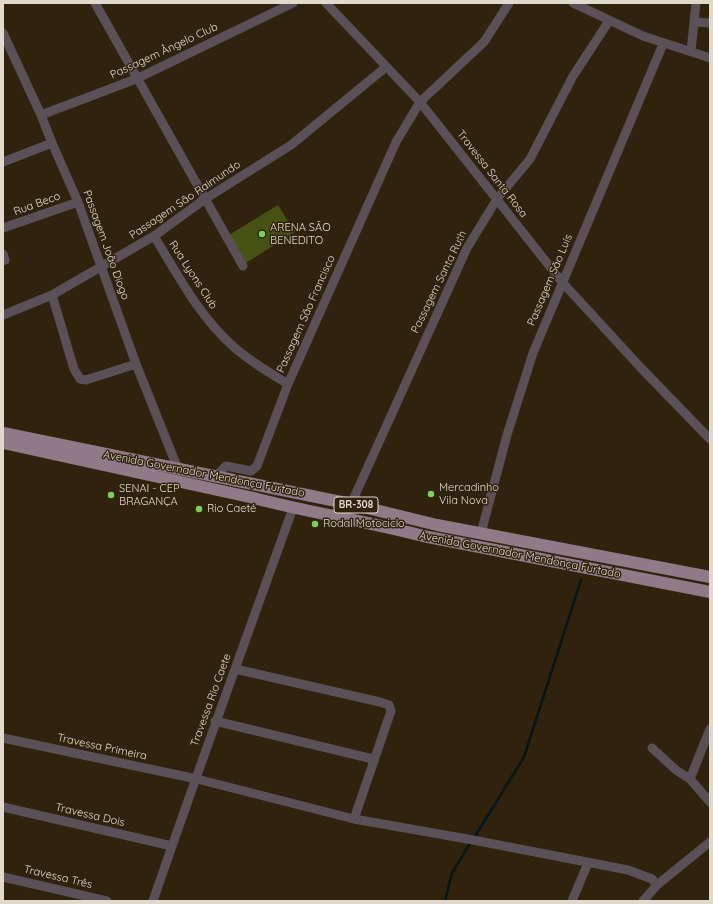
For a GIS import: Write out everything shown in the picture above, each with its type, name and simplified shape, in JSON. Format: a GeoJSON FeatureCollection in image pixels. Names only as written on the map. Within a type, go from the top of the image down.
{"type":"FeatureCollection","features":[{"type":"Feature","properties":{"kind":"main road","name":"Avenida Governador Mendonça Furtado"},"geometry":{"type":"LineString","coordinates":[[3,433],[350,504],[437,525],[710,577]]}},
{"type":"Feature","properties":{"kind":"main road","name":"Avenida Governador Mendonça Furtado"},"geometry":{"type":"LineString","coordinates":[[3,443],[485,549],[710,592]]}},
{"type":"Feature","properties":{"kind":"street"},"geometry":{"type":"LineString","coordinates":[[95,3],[136,79],[243,266]]}},
{"type":"Feature","properties":{"kind":"street","name":"Passagem Ângelo Club"},"geometry":{"type":"LineString","coordinates":[[42,115],[136,79],[293,3]]}},
{"type":"Feature","properties":{"kind":"street","name":"Travessa Santa Rosa"},"geometry":{"type":"LineString","coordinates":[[326,3],[420,102],[562,282],[639,366],[710,439]]}},
{"type":"Feature","properties":{"kind":"street","name":"Passagem São Francisco"},"geometry":{"type":"LineString","coordinates":[[216,476],[226,466],[249,471],[254,469],[288,384],[388,160],[420,102],[484,42],[509,3]]}},
{"type":"Feature","properties":{"kind":"street"},"geometry":{"type":"LineString","coordinates":[[573,3],[609,21],[663,44],[692,51],[710,58]]}},
{"type":"Feature","properties":{"kind":"street"},"geometry":{"type":"LineString","coordinates":[[692,51],[696,3]]}},
{"type":"Feature","properties":{"kind":"street","name":"Passagem Santa Ruth"},"geometry":{"type":"LineString","coordinates":[[350,504],[454,273],[480,226],[498,199],[530,159],[573,76],[609,21]]}},
{"type":"Feature","properties":{"kind":"street"},"geometry":{"type":"LineString","coordinates":[[695,22],[710,23]]}},
{"type":"Feature","properties":{"kind":"street","name":"Passagem João Diogo"},"geometry":{"type":"LineString","coordinates":[[3,33],[42,115],[52,143],[78,202],[136,364],[178,469]]}},
{"type":"Feature","properties":{"kind":"street","name":"Passagem São Luís"},"geometry":{"type":"LineString","coordinates":[[481,533],[498,466],[533,353],[663,44]]}},
{"type":"Feature","properties":{"kind":"street","name":"Passagem São Raimundo"},"geometry":{"type":"LineString","coordinates":[[3,315],[52,295],[154,236],[205,199],[290,145],[386,67]]}},
{"type":"Feature","properties":{"kind":"street"},"geometry":{"type":"LineString","coordinates":[[3,162],[52,143]]}},
{"type":"Feature","properties":{"kind":"street","name":"Rua Beco"},"geometry":{"type":"LineString","coordinates":[[3,228],[78,202]]}},
{"type":"Feature","properties":{"kind":"street","name":"Rua Lyons Club"},"geometry":{"type":"LineString","coordinates":[[154,236],[198,307],[220,334],[249,360],[288,384]]}},
{"type":"Feature","properties":{"kind":"street"},"geometry":{"type":"LineString","coordinates":[[3,254],[5,260],[3,260]]}},
{"type":"Feature","properties":{"kind":"street"},"geometry":{"type":"LineString","coordinates":[[52,295],[74,369],[80,379],[86,380],[136,364]]}},
{"type":"Feature","properties":{"kind":"street","name":"Travessa Rio Caete"},"geometry":{"type":"LineString","coordinates":[[152,901],[197,779],[215,721],[293,508]]}},
{"type":"Feature","properties":{"kind":"street"},"geometry":{"type":"LineString","coordinates":[[235,669],[387,704],[391,711],[354,819]]}},
{"type":"Feature","properties":{"kind":"street"},"geometry":{"type":"LineString","coordinates":[[215,721],[374,759]]}},
{"type":"Feature","properties":{"kind":"street"},"geometry":{"type":"LineString","coordinates":[[690,779],[710,728]]}},
{"type":"Feature","properties":{"kind":"street","name":"Travessa Primeira"},"geometry":{"type":"LineString","coordinates":[[3,738],[197,779],[354,819],[628,870],[652,879],[657,885]]}},
{"type":"Feature","properties":{"kind":"street"},"geometry":{"type":"LineString","coordinates":[[652,748],[676,770],[690,779],[710,802]]}},
{"type":"Feature","properties":{"kind":"street","name":"Travessa Dois"},"geometry":{"type":"LineString","coordinates":[[3,807],[172,846]]}},
{"type":"Feature","properties":{"kind":"street"},"geometry":{"type":"LineString","coordinates":[[643,901],[657,885],[710,842]]}},
{"type":"Feature","properties":{"kind":"street"},"geometry":{"type":"LineString","coordinates":[[572,901],[588,863]]}},
{"type":"Feature","properties":{"kind":"street","name":"Travessa Três"},"geometry":{"type":"LineString","coordinates":[[3,877],[108,901]]}},
{"type":"Feature","properties":{"kind":"green space","name":"ARENA SÃO BENEDITO"},"geometry":{"type":"Polygon","coordinates":[[[278,205],[295,232],[246,263],[229,235],[278,205]]]}},
{"type":"Feature","properties":{"kind":"waterway"},"geometry":{"type":"LineString","coordinates":[[474,838],[524,757],[581,580]]}},
{"type":"Feature","properties":{"kind":"waterway"},"geometry":{"type":"LineString","coordinates":[[445,901],[452,873],[471,842]]}},
{"type":"Feature","properties":{"kind":"place","name":"ARENA SÃO BENEDITO"},"geometry":{"type":"Point","coordinates":[262,234]}},
{"type":"Feature","properties":{"kind":"place","name":"Mercadinho Vila Nova"},"geometry":{"type":"Point","coordinates":[431,494]}},
{"type":"Feature","properties":{"kind":"place","name":"SENAI - CEP BRAGANÇA"},"geometry":{"type":"Point","coordinates":[111,495]}},
{"type":"Feature","properties":{"kind":"place","name":"Rio Caeté"},"geometry":{"type":"Point","coordinates":[199,509]}},
{"type":"Feature","properties":{"kind":"place","name":"Rodal Motociclo"},"geometry":{"type":"Point","coordinates":[315,524]}}]}
